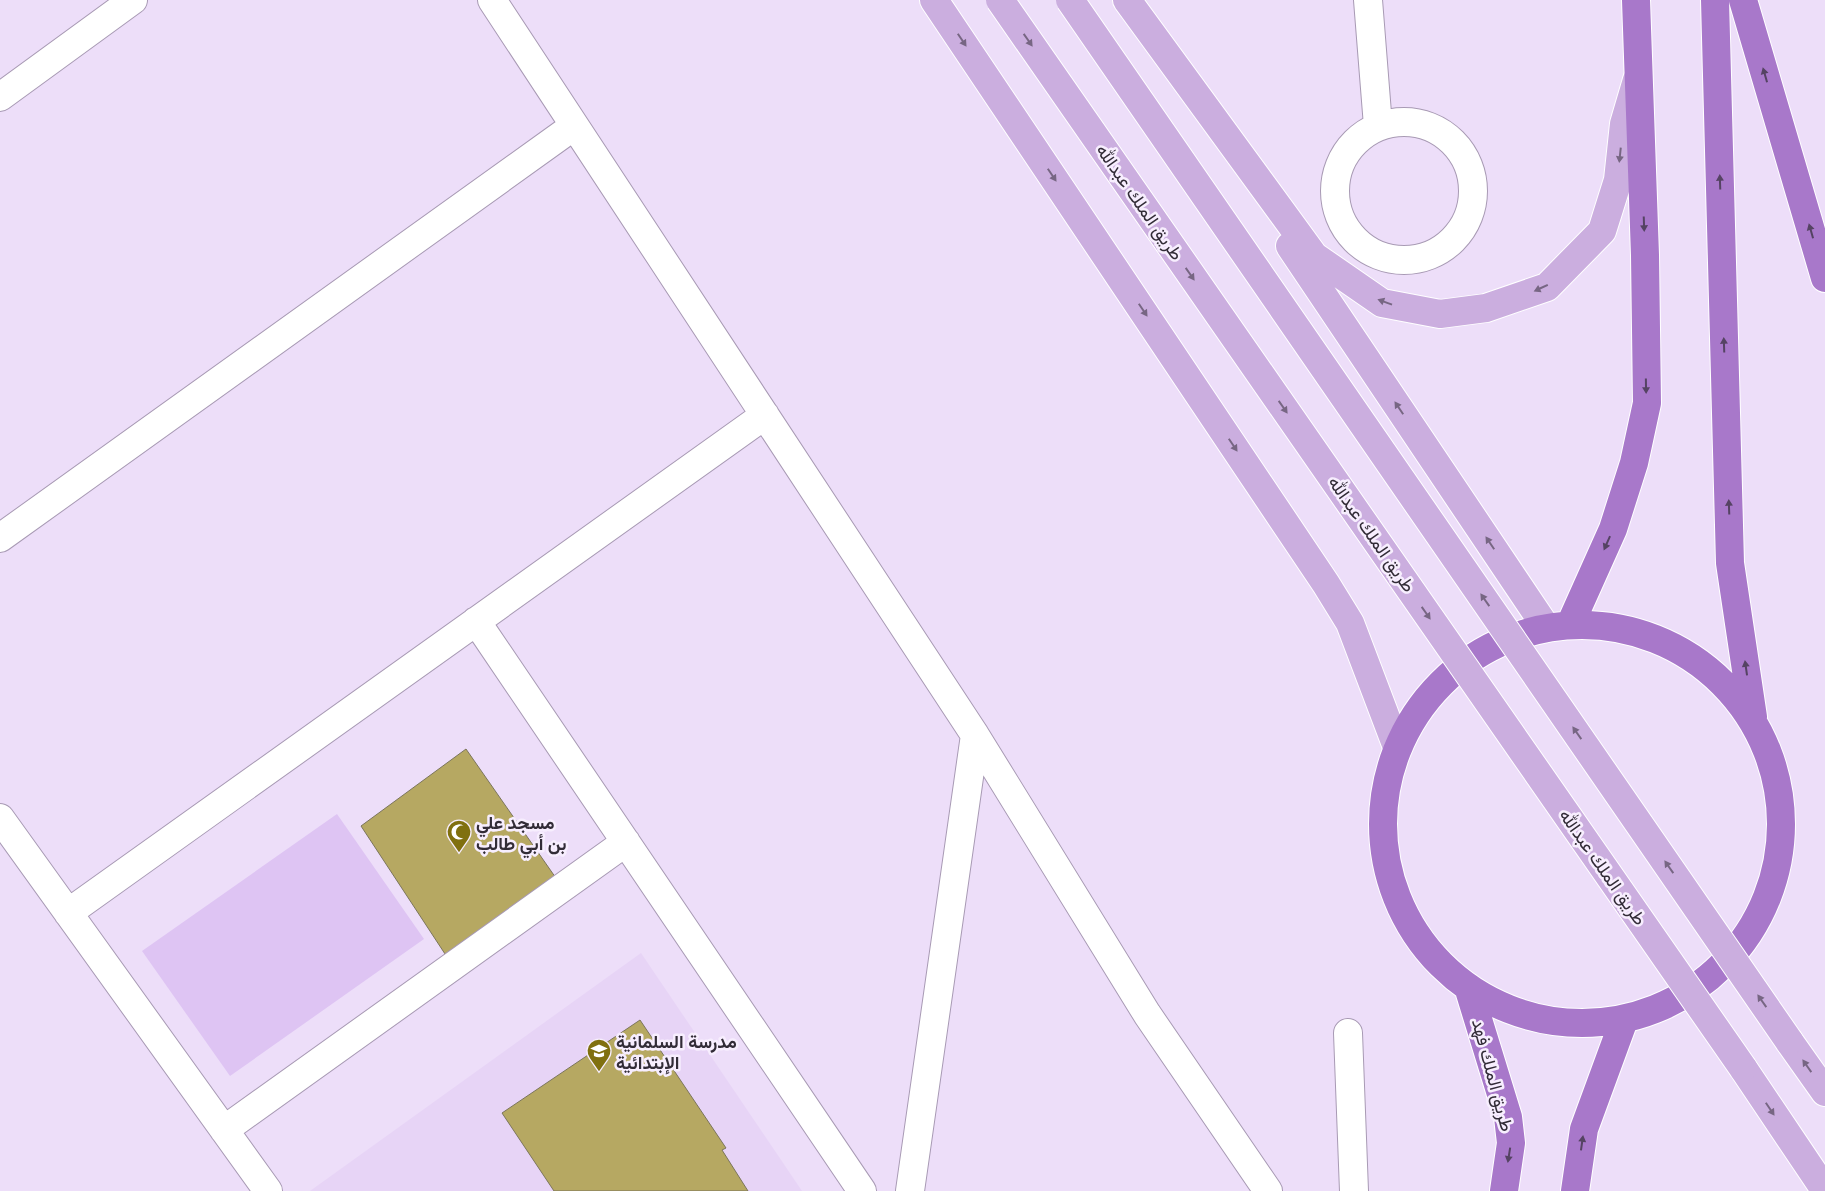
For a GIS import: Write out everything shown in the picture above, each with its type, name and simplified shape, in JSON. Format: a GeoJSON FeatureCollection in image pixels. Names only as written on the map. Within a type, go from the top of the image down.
{"type":"FeatureCollection","features":[{"type":"Feature","properties":{"kind":"highway"},"geometry":{"type":"LineString","coordinates":[[1558,626],[1613,529],[1634,463],[1646,403],[1645,255],[1636,0]]}},
{"type":"Feature","properties":{"kind":"highway"},"geometry":{"type":"LineString","coordinates":[[1715,0],[1730,563],[1753,717],[1775,767],[1783,821],[1776,876],[1755,926],[1720,969],[1676,1001],[1624,1020],[1570,1024],[1552,1021],[1517,1014],[1469,990],[1428,953],[1399,907],[1384,854],[1383,800],[1397,747],[1418,709],[1447,676],[1482,651],[1558,626],[1594,624],[1641,632],[1685,651],[1722,680],[1753,717]]}},
{"type":"Feature","properties":{"kind":"highway"},"geometry":{"type":"LineString","coordinates":[[1743,0],[1825,278]]}},
{"type":"Feature","properties":{"kind":"highway","name":"طريق الملك فهد"},"geometry":{"type":"LineString","coordinates":[[1469,990],[1508,1117],[1511,1143],[1504,1191]]}},
{"type":"Feature","properties":{"kind":"highway"},"geometry":{"type":"LineString","coordinates":[[1575,1191],[1584,1128],[1624,1020]]}},
{"type":"Feature","properties":{"kind":"main road"},"geometry":{"type":"LineString","coordinates":[[934,0],[1350,622],[1397,747]]}},
{"type":"Feature","properties":{"kind":"main road","name":"طريق الملك عبدالله"},"geometry":{"type":"LineString","coordinates":[[1000,0],[1743,1068],[1825,1190]]}},
{"type":"Feature","properties":{"kind":"main road"},"geometry":{"type":"LineString","coordinates":[[1070,0],[1825,1092]]}},
{"type":"Feature","properties":{"kind":"main road"},"geometry":{"type":"LineString","coordinates":[[1126,0],[1314,256],[1382,303],[1440,314],[1486,308],[1547,287],[1602,231],[1618,180],[1624,124],[1638,73]]}},
{"type":"Feature","properties":{"kind":"main road"},"geometry":{"type":"LineString","coordinates":[[1126,0],[1558,626]]}},
{"type":"Feature","properties":{"kind":"street"},"geometry":{"type":"LineString","coordinates":[[0,97],[133,0]]}},
{"type":"Feature","properties":{"kind":"street"},"geometry":{"type":"LineString","coordinates":[[492,0],[975,735],[1147,1014],[1268,1191]]}},
{"type":"Feature","properties":{"kind":"street"},"geometry":{"type":"LineString","coordinates":[[1368,0],[1378,126]]}},
{"type":"Feature","properties":{"kind":"street"},"geometry":{"type":"LineString","coordinates":[[1396,122],[1414,122],[1430,126],[1446,135],[1459,148],[1468,163],[1473,197],[1469,214],[1461,230],[1449,243],[1435,253],[1419,259],[1400,260],[1381,257],[1364,248],[1350,236],[1340,220],[1335,202],[1334,184],[1338,165],[1348,149],[1362,136],[1378,126],[1396,122]]}},
{"type":"Feature","properties":{"kind":"street"},"geometry":{"type":"LineString","coordinates":[[0,538],[574,126]]}},
{"type":"Feature","properties":{"kind":"street"},"geometry":{"type":"LineString","coordinates":[[68,913],[765,415]]}},
{"type":"Feature","properties":{"kind":"street"},"geometry":{"type":"LineString","coordinates":[[476,621],[862,1191]]}},
{"type":"Feature","properties":{"kind":"street"},"geometry":{"type":"LineString","coordinates":[[910,1191],[975,735]]}},
{"type":"Feature","properties":{"kind":"street"},"geometry":{"type":"LineString","coordinates":[[0,818],[268,1191]]}},
{"type":"Feature","properties":{"kind":"street"},"geometry":{"type":"LineString","coordinates":[[224,1130],[626,842]]}},
{"type":"Feature","properties":{"kind":"street"},"geometry":{"type":"LineString","coordinates":[[1348,1033],[1354,1191]]}},
{"type":"Feature","properties":{"kind":"shaded area"},"geometry":{"type":"Polygon","coordinates":[[[337,814],[424,939],[230,1076],[142,951],[337,814]]]}},
{"type":"Feature","properties":{"kind":"shaded area","name":"مدرسة السلمانية الإبتدائية"},"geometry":{"type":"Polygon","coordinates":[[[641,953],[802,1191],[310,1191],[641,953]]]}},
{"type":"Feature","properties":{"kind":"building","name":"مسجد علي بن أبي طالب"},"geometry":{"type":"Polygon","coordinates":[[[466,749],[558,881],[449,960],[361,826],[466,749]]]}},
{"type":"Feature","properties":{"kind":"building"},"geometry":{"type":"Polygon","coordinates":[[[640,1020],[726,1148],[722,1150],[748,1191],[554,1191],[502,1113],[640,1020]]]}},
{"type":"Feature","properties":{"kind":"place","name":"مسجد علي بن أبي طالب"},"geometry":{"type":"Point","coordinates":[459,853]}},
{"type":"Feature","properties":{"kind":"place","name":"مدرسة السلمانية الإبتدائية"},"geometry":{"type":"Point","coordinates":[599,1072]}}]}
